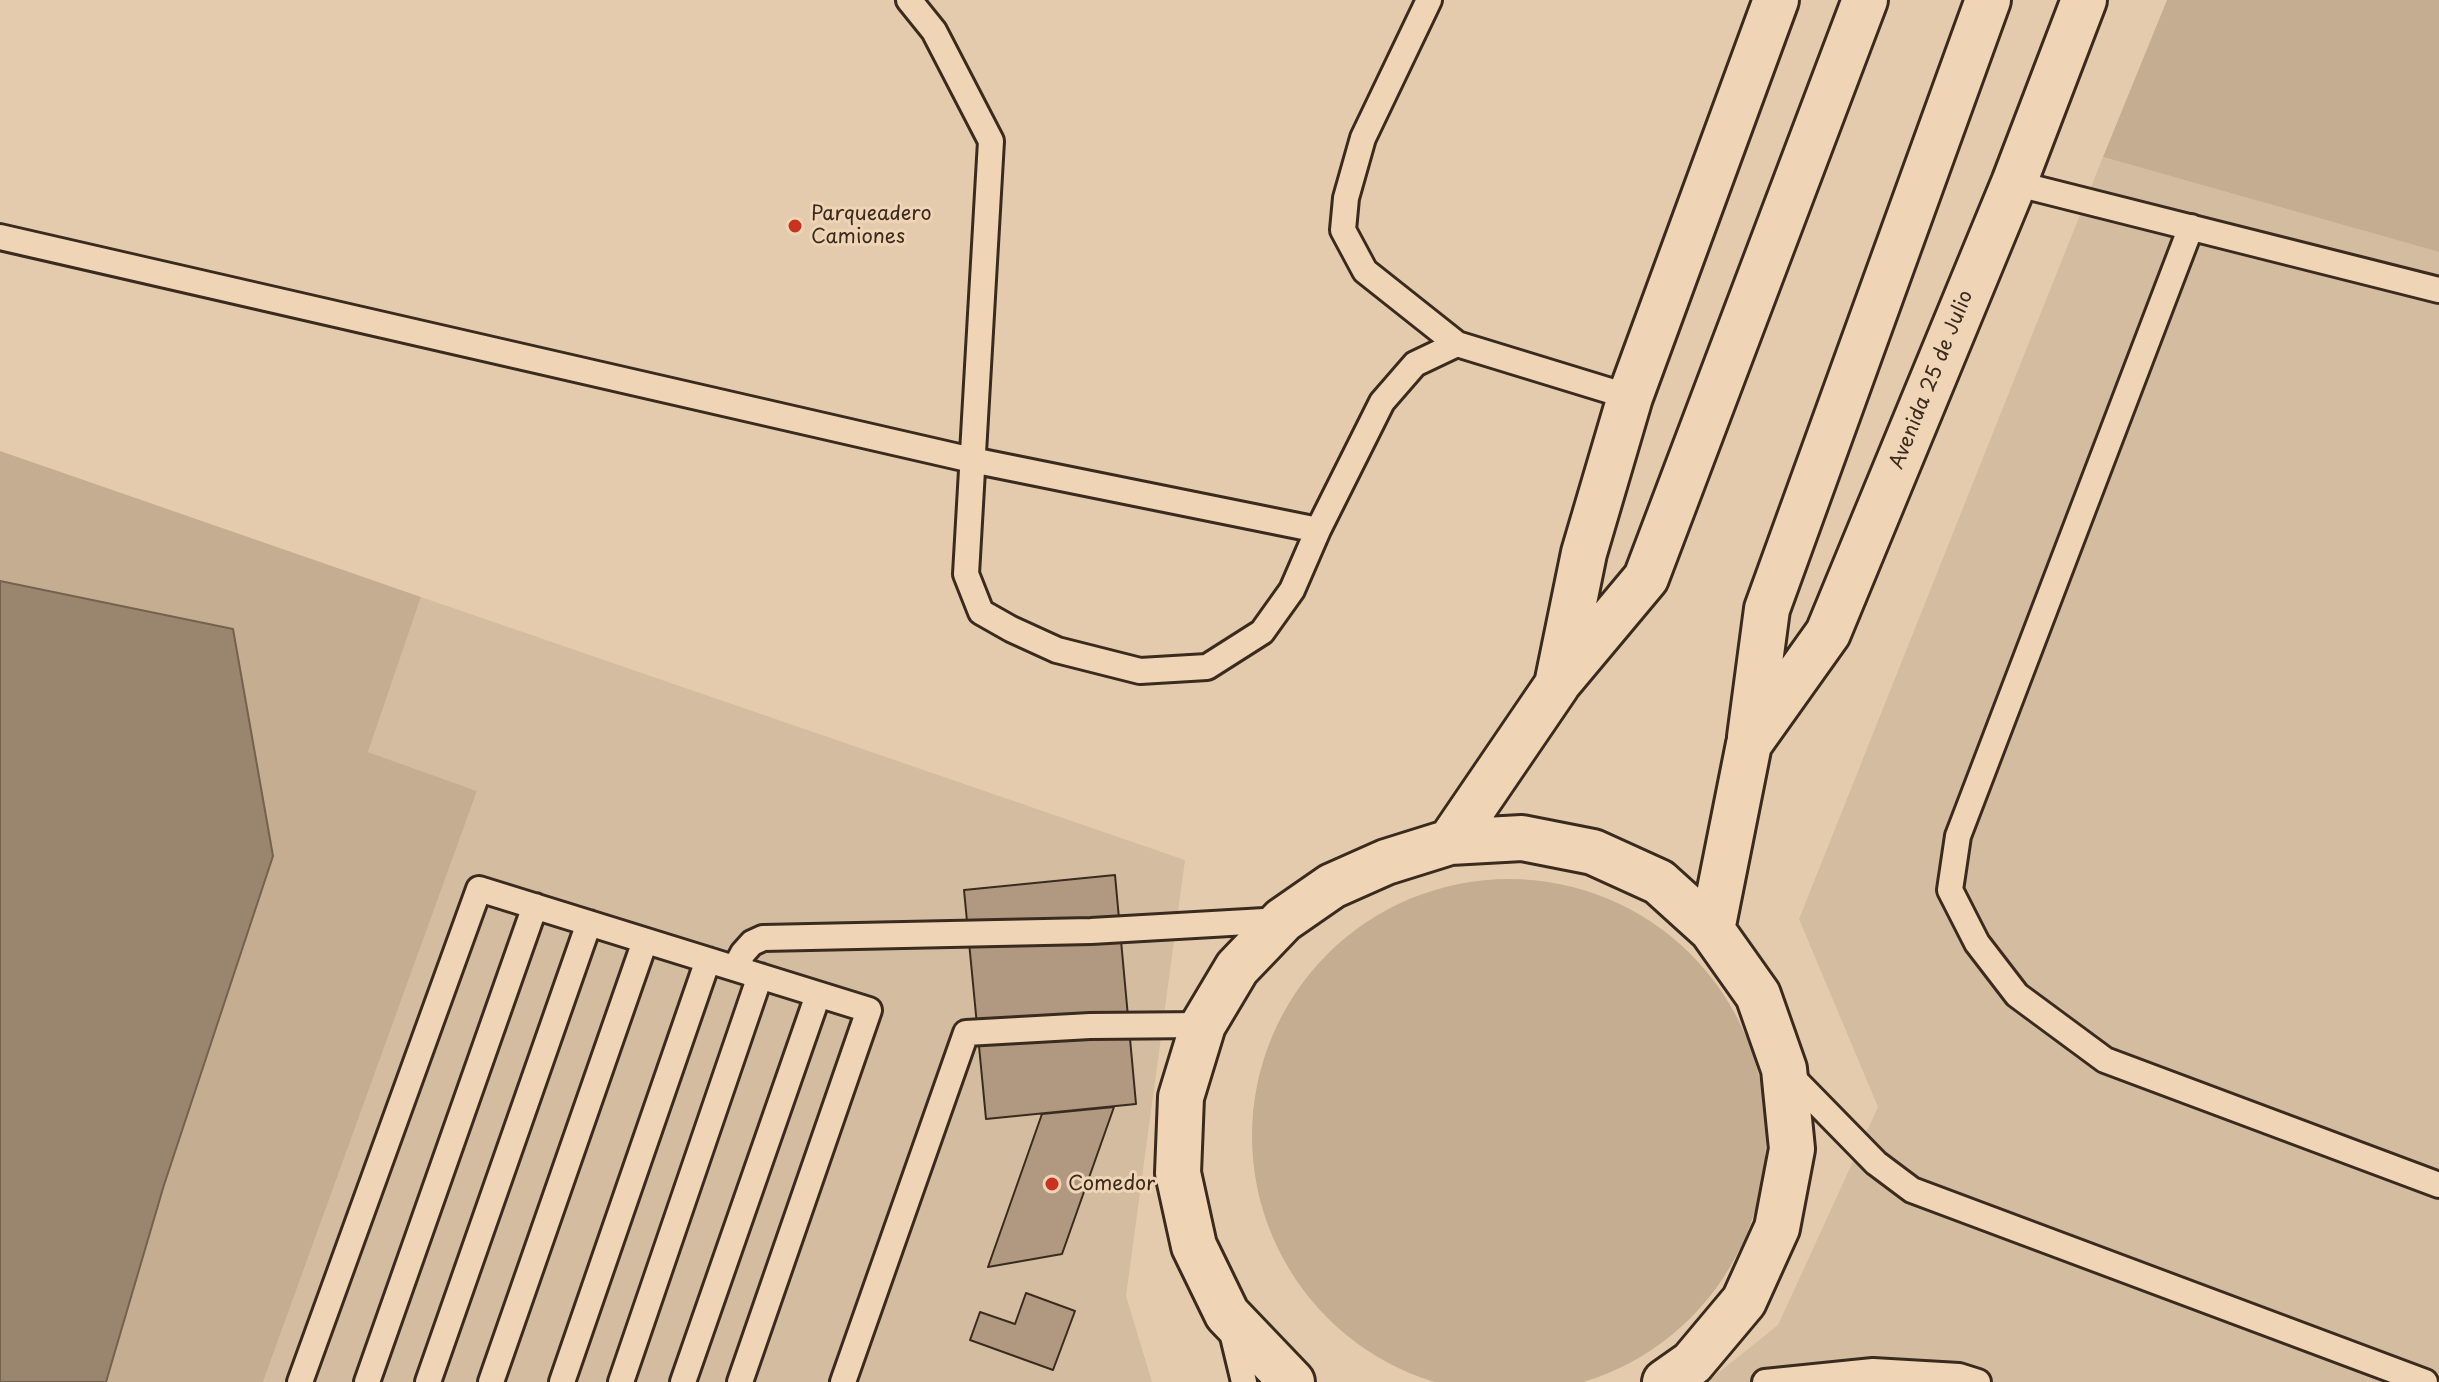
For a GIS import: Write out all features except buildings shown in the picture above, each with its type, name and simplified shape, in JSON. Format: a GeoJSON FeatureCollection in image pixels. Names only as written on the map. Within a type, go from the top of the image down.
{"type":"FeatureCollection","features":[{"type":"Feature","properties":{"kind":"main road"},"geometry":{"type":"LineString","coordinates":[[1557,685],[1584,553],[1630,397],[1776,0]]}},
{"type":"Feature","properties":{"kind":"main road"},"geometry":{"type":"LineString","coordinates":[[1450,842],[1557,685],[1646,578],[1865,0]]}},
{"type":"Feature","properties":{"kind":"main road","name":"Avenida 25 de Julio"},"geometry":{"type":"LineString","coordinates":[[1712,930],[1749,744],[1767,609],[1988,0]]}},
{"type":"Feature","properties":{"kind":"main road","name":"Avenida 25 de Julio"},"geometry":{"type":"LineString","coordinates":[[1749,744],[1828,633],[2014,183],[2084,0]]}},
{"type":"Feature","properties":{"kind":"main road"},"geometry":{"type":"LineString","coordinates":[[1292,1382],[1227,1314],[1194,1246],[1178,1173],[1181,1097],[1203,1025],[1237,968],[1283,920],[1332,886],[1386,862],[1450,842],[1522,838],[1593,852],[1659,882],[1712,930],[1758,995],[1784,1069],[1792,1149],[1777,1228],[1744,1301],[1692,1363],[1665,1382]]}},
{"type":"Feature","properties":{"kind":"lane"},"geometry":{"type":"LineString","coordinates":[[909,0],[934,31],[991,141],[966,574],[981,612],[1057,650],[1140,671],[1207,667],[1262,632],[1292,590],[1318,530],[1382,402],[1415,364],[1457,344]]}},
{"type":"Feature","properties":{"kind":"lane"},"geometry":{"type":"LineString","coordinates":[[1429,0],[1363,138],[1346,198],[1343,230],[1365,271],[1457,344],[1630,397]]}},
{"type":"Feature","properties":{"kind":"lane"},"geometry":{"type":"LineString","coordinates":[[2014,183],[2439,290]]}},
{"type":"Feature","properties":{"kind":"lane"},"geometry":{"type":"LineString","coordinates":[[2191,227],[1958,836],[1950,890],[1977,943],[2017,995],[2105,1060],[2439,1185]]}},
{"type":"Feature","properties":{"kind":"lane"},"geometry":{"type":"LineString","coordinates":[[0,237],[972,460],[1318,530]]}},
{"type":"Feature","properties":{"kind":"lane"},"geometry":{"type":"LineString","coordinates":[[300,1382],[479,889],[869,1010],[740,1382]]}},
{"type":"Feature","properties":{"kind":"lane"},"geometry":{"type":"LineString","coordinates":[[367,1382],[535,906]]}},
{"type":"Feature","properties":{"kind":"lane"},"geometry":{"type":"LineString","coordinates":[[735,968],[752,943],[763,938],[1091,931],[1283,920]]}},
{"type":"Feature","properties":{"kind":"lane"},"geometry":{"type":"LineString","coordinates":[[428,1382],[589,923]]}},
{"type":"Feature","properties":{"kind":"lane"},"geometry":{"type":"LineString","coordinates":[[491,1382],[645,941]]}},
{"type":"Feature","properties":{"kind":"lane"},"geometry":{"type":"LineString","coordinates":[[562,1382],[708,960]]}},
{"type":"Feature","properties":{"kind":"lane"},"geometry":{"type":"LineString","coordinates":[[621,1382],[760,976]]}},
{"type":"Feature","properties":{"kind":"lane"},"geometry":{"type":"LineString","coordinates":[[683,1382],[818,995]]}},
{"type":"Feature","properties":{"kind":"lane"},"geometry":{"type":"LineString","coordinates":[[843,1382],[966,1033],[1090,1026],[1203,1025]]}},
{"type":"Feature","properties":{"kind":"lane"},"geometry":{"type":"LineString","coordinates":[[1784,1069],[1876,1163],[1912,1190],[2425,1382]]}},
{"type":"Feature","properties":{"kind":"lane"},"geometry":{"type":"LineString","coordinates":[[1227,1314],[1244,1382]]}},
{"type":"Feature","properties":{"kind":"lane"},"geometry":{"type":"LineString","coordinates":[[1765,1382],[1873,1371],[1965,1380]]}},
{"type":"Feature","properties":{"kind":"shaded area"},"geometry":{"type":"Polygon","coordinates":[[[2167,0],[2439,0],[2439,252],[2103,157],[2167,0]]]}},
{"type":"Feature","properties":{"kind":"shaded area"},"geometry":{"type":"Polygon","coordinates":[[[2103,157],[2439,252],[2439,1382],[1707,1382],[1778,1325],[1878,1107],[1799,919],[2103,157]]]}},
{"type":"Feature","properties":{"kind":"shaded area"},"geometry":{"type":"Polygon","coordinates":[[[0,451],[421,597],[368,752],[477,791],[263,1382],[0,1382],[0,451]]]}},
{"type":"Feature","properties":{"kind":"shaded area"},"geometry":{"type":"Polygon","coordinates":[[[0,581],[233,629],[273,856],[164,1185],[106,1382],[0,1382],[0,581]]]}},
{"type":"Feature","properties":{"kind":"shaded area"},"geometry":{"type":"Polygon","coordinates":[[[421,597],[1185,860],[1126,1296],[1152,1382],[263,1382],[477,791],[368,752],[421,597]]]}},
{"type":"Feature","properties":{"kind":"shaded area"},"geometry":{"type":"Polygon","coordinates":[[[1509,879],[1559,884],[1607,899],[1652,923],[1690,955],[1722,993],[1746,1038],[1761,1086],[1766,1136],[1761,1186],[1746,1234],[1722,1279],[1690,1317],[1652,1349],[1607,1373],[1559,1388],[1509,1393],[1459,1388],[1411,1373],[1366,1349],[1328,1317],[1296,1279],[1272,1234],[1257,1186],[1252,1136],[1257,1086],[1272,1038],[1296,993],[1328,955],[1366,923],[1411,899],[1459,884],[1509,879]]]}},
{"type":"Feature","properties":{"kind":"place","name":"Parqueadero Camiones"},"geometry":{"type":"Point","coordinates":[795,226]}},
{"type":"Feature","properties":{"kind":"place","name":"Comedor"},"geometry":{"type":"Point","coordinates":[1052,1184]}}]}
